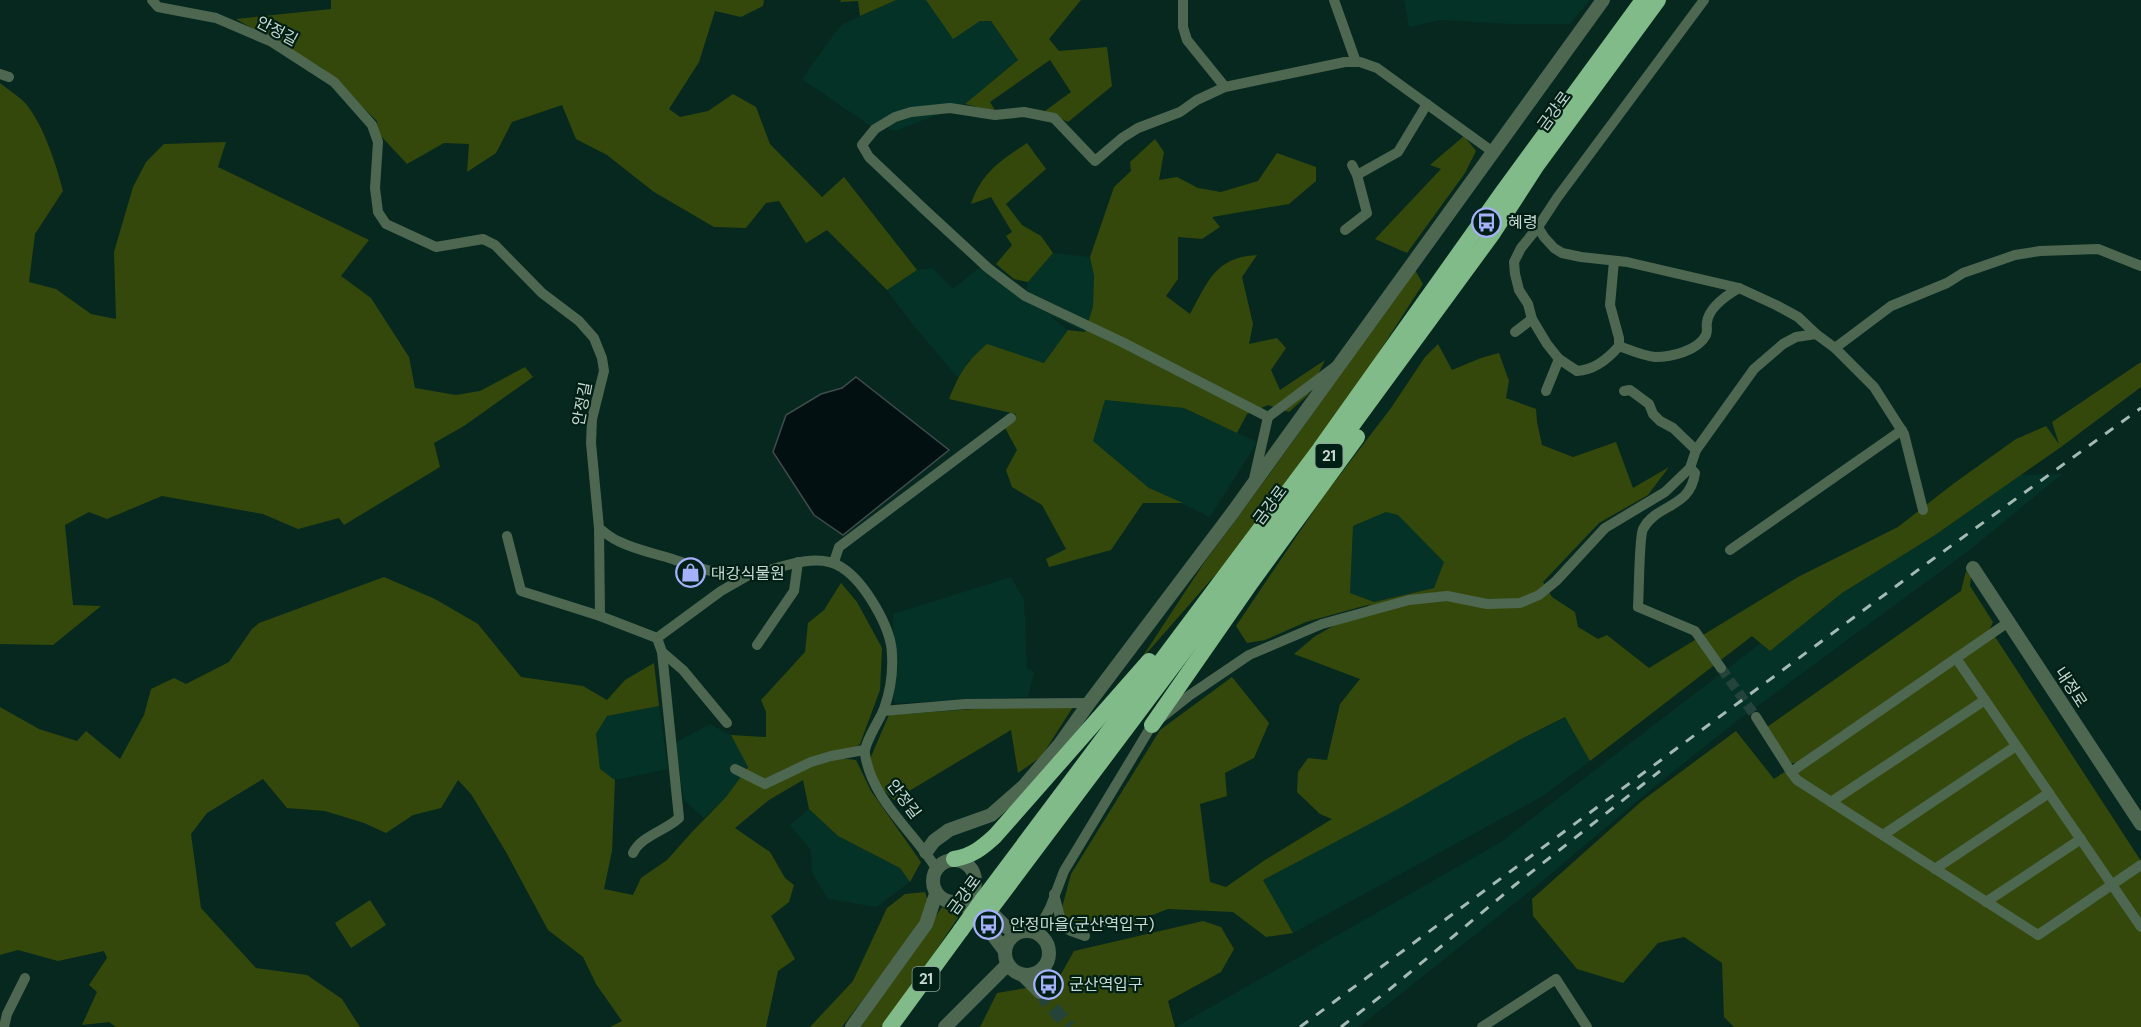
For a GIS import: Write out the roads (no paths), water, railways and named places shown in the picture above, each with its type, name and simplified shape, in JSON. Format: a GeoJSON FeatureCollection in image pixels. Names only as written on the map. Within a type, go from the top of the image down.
{"type":"FeatureCollection","features":[{"type":"Feature","properties":{"kind":"highway","name":"금강로"},"geometry":{"type":"LineString","coordinates":[[904,1027],[965,933],[982,900],[1362,392],[1502,193],[1643,0]]}},
{"type":"Feature","properties":{"kind":"highway","name":"금강로"},"geometry":{"type":"LineString","coordinates":[[982,900],[1296,502],[1493,233],[1537,165],[1658,0]]}},
{"type":"Feature","properties":{"kind":"highway"},"geometry":{"type":"LineString","coordinates":[[1152,725],[1250,584],[1471,277],[1493,233]]}},
{"type":"Feature","properties":{"kind":"highway"},"geometry":{"type":"LineString","coordinates":[[954,859],[966,857],[978,851],[995,836],[1233,565]]}},
{"type":"Feature","properties":{"kind":"highway","name":"금강로"},"geometry":{"type":"LineString","coordinates":[[890,1027],[965,933]]}},
{"type":"Feature","properties":{"kind":"street","name":"안정길"},"geometry":{"type":"LineString","coordinates":[[152,0],[158,7],[216,18],[272,42],[334,82],[372,125],[378,142],[375,188],[378,212],[386,224],[436,247],[483,239],[495,245],[542,292],[579,321],[594,338],[602,358],[604,371],[592,419],[591,443],[599,528],[600,616]]}},
{"type":"Feature","properties":{"kind":"street"},"geometry":{"type":"LineString","coordinates":[[1183,0],[1183,27],[1187,39],[1225,87]]}},
{"type":"Feature","properties":{"kind":"street"},"geometry":{"type":"LineString","coordinates":[[1334,0],[1356,62]]}},
{"type":"Feature","properties":{"kind":"street"},"geometry":{"type":"LineString","coordinates":[[926,852],[934,841],[949,830],[991,815],[1024,786],[1060,744],[1252,486],[1603,0]]}},
{"type":"Feature","properties":{"kind":"street"},"geometry":{"type":"LineString","coordinates":[[1614,261],[1610,304],[1619,346],[1610,356],[1584,370],[1577,371],[1559,359],[1532,319],[1528,304],[1519,290],[1514,262],[1521,248],[1557,198],[1704,0]]}},
{"type":"Feature","properties":{"kind":"street"},"geometry":{"type":"LineString","coordinates":[[1268,417],[1122,342],[1025,297],[988,268],[925,210],[869,157],[862,145],[875,129],[895,117],[911,112],[950,108],[995,115],[1024,112],[1054,118],[1095,160],[1138,128],[1180,112],[1197,100],[1225,87],[1345,62],[1356,62],[1377,68],[1493,152]]}},
{"type":"Feature","properties":{"kind":"street"},"geometry":{"type":"LineString","coordinates":[[1357,175],[1398,152],[1427,104]]}},
{"type":"Feature","properties":{"kind":"street"},"geometry":{"type":"LineString","coordinates":[[1346,230],[1367,213],[1352,165]]}},
{"type":"Feature","properties":{"kind":"street"},"geometry":{"type":"LineString","coordinates":[[1538,227],[1549,243],[1562,253],[1627,262],[1739,288],[1776,304],[1798,317],[1835,348],[1874,387],[1902,430],[1923,510]]}},
{"type":"Feature","properties":{"kind":"street"},"geometry":{"type":"LineString","coordinates":[[1835,348],[1891,306],[1947,283],[1963,273],[2015,255],[2040,251],[2098,249],[2141,266]]}},
{"type":"Feature","properties":{"kind":"street"},"geometry":{"type":"LineString","coordinates":[[1619,346],[1654,357],[1691,349],[1708,333],[1707,320],[1711,312],[1726,296],[1739,288]]}},
{"type":"Feature","properties":{"kind":"street"},"geometry":{"type":"LineString","coordinates":[[1515,332],[1532,319]]}},
{"type":"Feature","properties":{"kind":"street"},"geometry":{"type":"LineString","coordinates":[[1037,932],[1050,908],[1065,871],[1152,725],[1190,695],[1249,655],[1322,624],[1409,600],[1447,596],[1487,604],[1520,603],[1539,595],[1556,581],[1605,528],[1665,492],[1690,468],[1696,450],[1754,369],[1796,337],[1816,334]]}},
{"type":"Feature","properties":{"kind":"street"},"geometry":{"type":"LineString","coordinates":[[1546,391],[1559,359]]}},
{"type":"Feature","properties":{"kind":"street"},"geometry":{"type":"LineString","coordinates":[[1252,486],[1268,417],[1343,360]]}},
{"type":"Feature","properties":{"kind":"street"},"geometry":{"type":"LineString","coordinates":[[1624,391],[1630,390],[1649,404],[1653,414],[1660,421],[1673,428],[1696,450]]}},
{"type":"Feature","properties":{"kind":"street"},"geometry":{"type":"LineString","coordinates":[[834,562],[839,548],[1011,418]]}},
{"type":"Feature","properties":{"kind":"street"},"geometry":{"type":"LineString","coordinates":[[1730,550],[1902,430]]}},
{"type":"Feature","properties":{"kind":"street"},"geometry":{"type":"LineString","coordinates":[[1690,468],[1695,473],[1686,496],[1656,515],[1642,531],[1638,608],[1695,631],[1721,668]]}},
{"type":"Feature","properties":{"kind":"street"},"geometry":{"type":"LineString","coordinates":[[599,528],[616,541],[724,574],[749,574],[798,562],[834,562],[848,571],[863,586],[879,612],[893,653],[889,694],[864,750],[811,762],[765,784],[735,769]]}},
{"type":"Feature","properties":{"kind":"street"},"geometry":{"type":"LineString","coordinates":[[507,536],[521,591],[600,616],[657,638],[662,652],[679,818],[637,845],[633,853]]}},
{"type":"Feature","properties":{"kind":"street"},"geometry":{"type":"LineString","coordinates":[[757,645],[794,591],[798,562]]}},
{"type":"Feature","properties":{"kind":"street","name":"내정로"},"geometry":{"type":"LineString","coordinates":[[1973,568],[2010,621],[2141,824]]}},
{"type":"Feature","properties":{"kind":"street"},"geometry":{"type":"LineString","coordinates":[[657,638],[721,591],[749,574]]}},
{"type":"Feature","properties":{"kind":"street"},"geometry":{"type":"LineString","coordinates":[[1791,772],[2010,621]]}},
{"type":"Feature","properties":{"kind":"street"},"geometry":{"type":"LineString","coordinates":[[662,652],[683,670],[727,723]]}},
{"type":"Feature","properties":{"kind":"street"},"geometry":{"type":"LineString","coordinates":[[1956,658],[2141,927]]}},
{"type":"Feature","properties":{"kind":"street"},"geometry":{"type":"LineString","coordinates":[[1831,802],[1985,700]]}},
{"type":"Feature","properties":{"kind":"street"},"geometry":{"type":"LineString","coordinates":[[883,711],[966,704],[1089,704]]}},
{"type":"Feature","properties":{"kind":"street"},"geometry":{"type":"LineString","coordinates":[[1756,717],[1797,780],[2038,935],[2141,866]]}},
{"type":"Feature","properties":{"kind":"street"},"geometry":{"type":"LineString","coordinates":[[1883,835],[2016,746]]}},
{"type":"Feature","properties":{"kind":"street","name":"안정길"},"geometry":{"type":"LineString","coordinates":[[864,750],[873,784],[936,868]]}},
{"type":"Feature","properties":{"kind":"street"},"geometry":{"type":"LineString","coordinates":[[1935,869],[2049,793]]}},
{"type":"Feature","properties":{"kind":"street"},"geometry":{"type":"LineString","coordinates":[[1986,902],[2081,839]]}},
{"type":"Feature","properties":{"kind":"street"},"geometry":{"type":"LineString","coordinates":[[852,1027],[926,924],[936,894],[932,881],[936,868],[948,860],[962,861],[973,871],[982,900],[1005,926],[1016,933]]}},
{"type":"Feature","properties":{"kind":"street"},"geometry":{"type":"LineString","coordinates":[[936,894],[948,902],[982,900]]}},
{"type":"Feature","properties":{"kind":"street"},"geometry":{"type":"LineString","coordinates":[[1054,894],[1062,925],[1071,932],[1085,936]]}},
{"type":"Feature","properties":{"kind":"street"},"geometry":{"type":"LineString","coordinates":[[961,901],[987,927],[1014,971],[1043,990],[1041,970]]}},
{"type":"Feature","properties":{"kind":"street"},"geometry":{"type":"LineString","coordinates":[[945,1027],[1006,958],[1010,938],[1016,933],[1030,930],[1037,932],[1047,943],[1050,950],[1049,958],[1041,970],[1035,974],[1023,975]]}},
{"type":"Feature","properties":{"kind":"street"},"geometry":{"type":"LineString","coordinates":[[4,1027],[7,1014],[25,978]]}},
{"type":"Feature","properties":{"kind":"street"},"geometry":{"type":"LineString","coordinates":[[1482,1027],[1556,979],[1584,1026]]}},
{"type":"Feature","properties":{"kind":"tunnel"},"geometry":{"type":"LineString","coordinates":[[1721,668],[1756,717]]}},
{"type":"Feature","properties":{"kind":"tunnel"},"geometry":{"type":"LineString","coordinates":[[1040,992],[1069,1027]]}},
{"type":"Feature","properties":{"kind":"railway"},"geometry":{"type":"LineString","coordinates":[[1300,1027],[2141,408]]}},
{"type":"Feature","properties":{"kind":"railway"},"geometry":{"type":"LineString","coordinates":[[1341,1027],[1515,885],[1660,771]]}},
{"type":"Feature","properties":{"kind":"place","name":"혜령"},"geometry":{"type":"Point","coordinates":[1487,222]}},
{"type":"Feature","properties":{"kind":"place","name":"대강식물원"},"geometry":{"type":"Point","coordinates":[690,573]}},
{"type":"Feature","properties":{"kind":"place","name":"안정마을(군산역입구)"},"geometry":{"type":"Point","coordinates":[989,924]}},
{"type":"Feature","properties":{"kind":"place","name":"군산역입구"},"geometry":{"type":"Point","coordinates":[1048,984]}}]}
